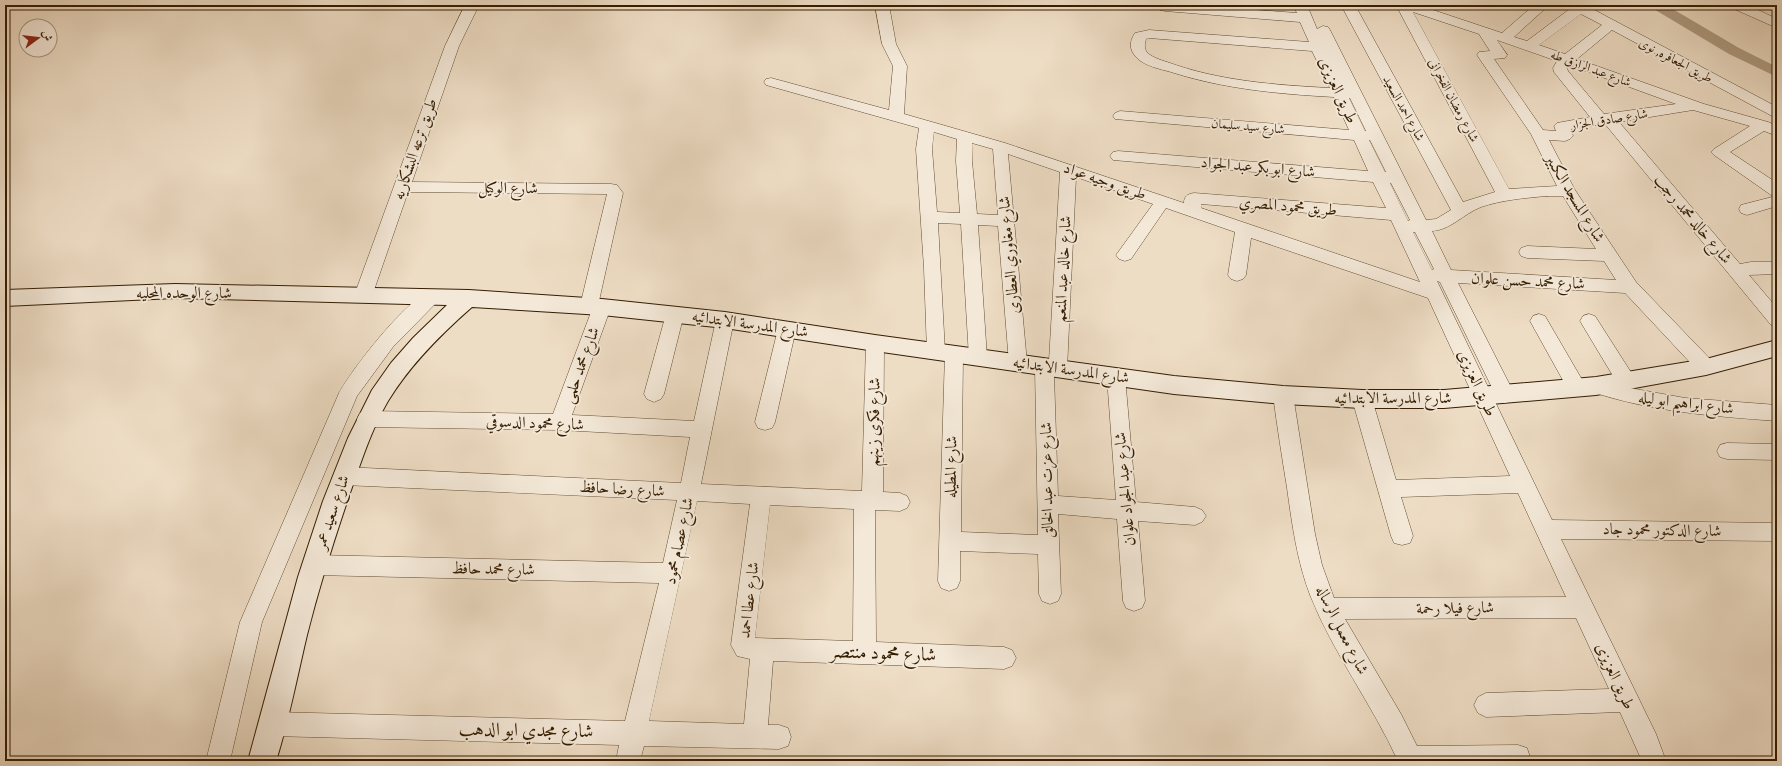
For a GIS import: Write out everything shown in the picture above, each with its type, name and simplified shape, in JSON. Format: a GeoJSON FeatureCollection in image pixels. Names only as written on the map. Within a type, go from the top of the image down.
{"type":"FeatureCollection","features":[{"type":"Feature","properties":{"kind":"street","name":"طريق ترعه البشكاريه"},"geometry":{"type":"LineString","coordinates":[[363,296],[452,46],[472,5]]}},
{"type":"Feature","properties":{"kind":"street"},"geometry":{"type":"LineString","coordinates":[[882,5],[889,44],[900,66],[896,118]]}},
{"type":"Feature","properties":{"kind":"street","name":"شارع احمد السعيد"},"geometry":{"type":"LineString","coordinates":[[1348,5],[1460,211]]}},
{"type":"Feature","properties":{"kind":"street","name":"شارع عبد الرازق طه"},"geometry":{"type":"LineString","coordinates":[[1404,5],[1528,46],[1694,106],[1770,128]]}},
{"type":"Feature","properties":{"kind":"street","name":"شارع رمضان الفخرانى"},"geometry":{"type":"LineString","coordinates":[[1404,5],[1504,195]]}},
{"type":"Feature","properties":{"kind":"street"},"geometry":{"type":"LineString","coordinates":[[1432,14],[1445,5]]}},
{"type":"Feature","properties":{"kind":"street"},"geometry":{"type":"LineString","coordinates":[[1505,38],[1542,5]]}},
{"type":"Feature","properties":{"kind":"street"},"geometry":{"type":"LineString","coordinates":[[1737,5],[1777,24]]}},
{"type":"Feature","properties":{"kind":"street"},"geometry":{"type":"LineString","coordinates":[[1528,46],[1578,6]]}},
{"type":"Feature","properties":{"kind":"street","name":"طريق الجعافره, نوى"},"geometry":{"type":"LineString","coordinates":[[1578,6],[1777,113]]}},
{"type":"Feature","properties":{"kind":"street"},"geometry":{"type":"LineString","coordinates":[[1165,7],[1305,9]]}},
{"type":"Feature","properties":{"kind":"street","name":"طريق العزيزى"},"geometry":{"type":"LineString","coordinates":[[1305,9],[1388,178],[1421,227],[1506,395]]}},
{"type":"Feature","properties":{"kind":"street"},"geometry":{"type":"LineString","coordinates":[[1568,60],[1611,25]]}},
{"type":"Feature","properties":{"kind":"street","name":"شارع المسجد الكبير"},"geometry":{"type":"LineString","coordinates":[[1484,31],[1500,55],[1484,55],[1538,134],[1568,191],[1630,287],[1706,367]]}},
{"type":"Feature","properties":{"kind":"street"},"geometry":{"type":"LineString","coordinates":[[1325,48],[1149,34],[1140,36],[1137,46],[1141,54],[1152,61],[1176,69],[1216,79],[1262,86],[1347,93]]}},
{"type":"Feature","properties":{"kind":"street","name":"شارع خالد محمد رجب"},"geometry":{"type":"LineString","coordinates":[[1568,60],[1561,65],[1561,72],[1604,118],[1777,320]]}},
{"type":"Feature","properties":{"kind":"street","name":"طريق وجيه عواد"},"geometry":{"type":"LineString","coordinates":[[771,82],[1000,146],[1435,294]]}},
{"type":"Feature","properties":{"kind":"street","name":"شارع صادق الجزار"},"geometry":{"type":"LineString","coordinates":[[1538,134],[1565,136],[1562,126],[1604,118],[1694,106]]}},
{"type":"Feature","properties":{"kind":"street","name":"شارع سيد سليمان"},"geometry":{"type":"LineString","coordinates":[[1120,116],[1367,136]]}},
{"type":"Feature","properties":{"kind":"street","name":"شارع المطيله"},"geometry":{"type":"LineString","coordinates":[[928,126],[924,149],[929,217],[933,268],[945,353],[950,541],[949,581]]}},
{"type":"Feature","properties":{"kind":"street"},"geometry":{"type":"LineString","coordinates":[[1770,128],[1719,151],[1722,155],[1777,191]]}},
{"type":"Feature","properties":{"kind":"street"},"geometry":{"type":"LineString","coordinates":[[965,136],[964,161],[974,281],[978,357]]}},
{"type":"Feature","properties":{"kind":"street","name":"شارع مغاوري العطارى"},"geometry":{"type":"LineString","coordinates":[[1000,146],[1018,363]]}},
{"type":"Feature","properties":{"kind":"street","name":"شارع ابو بكر عبد الجواد"},"geometry":{"type":"LineString","coordinates":[[1118,156],[1388,178]]}},
{"type":"Feature","properties":{"kind":"street","name":"شارع خالد عبد المنعم"},"geometry":{"type":"LineString","coordinates":[[1051,368],[1068,168]]}},
{"type":"Feature","properties":{"kind":"street","name":"طريق العزيزى"},"geometry":{"type":"LineString","coordinates":[[1388,178],[1400,220],[1484,396],[1524,484],[1547,529],[1654,761]]}},
{"type":"Feature","properties":{"kind":"street","name":"شارع الوكيل"},"geometry":{"type":"LineString","coordinates":[[402,187],[614,190]]}},
{"type":"Feature","properties":{"kind":"street","name":"شارع محمد حلمى"},"geometry":{"type":"LineString","coordinates":[[560,422],[595,307],[615,193],[614,190]]}},
{"type":"Feature","properties":{"kind":"street"},"geometry":{"type":"LineString","coordinates":[[1400,220],[1421,227],[1438,225],[1446,222],[1460,211],[1480,202],[1504,195],[1547,191],[1568,191]]}},
{"type":"Feature","properties":{"kind":"street","name":"طريق محمود المصري"},"geometry":{"type":"LineString","coordinates":[[1192,211],[1192,199],[1195,198],[1400,220]]}},
{"type":"Feature","properties":{"kind":"street"},"geometry":{"type":"LineString","coordinates":[[1125,255],[1163,201]]}},
{"type":"Feature","properties":{"kind":"street"},"geometry":{"type":"LineString","coordinates":[[1746,209],[1777,201]]}},
{"type":"Feature","properties":{"kind":"street"},"geometry":{"type":"LineString","coordinates":[[929,217],[1006,221]]}},
{"type":"Feature","properties":{"kind":"street"},"geometry":{"type":"LineString","coordinates":[[1237,275],[1244,229]]}},
{"type":"Feature","properties":{"kind":"street"},"geometry":{"type":"LineString","coordinates":[[1527,252],[1610,255]]}},
{"type":"Feature","properties":{"kind":"street"},"geometry":{"type":"LineString","coordinates":[[1736,271],[1751,268],[1777,268]]}},
{"type":"Feature","properties":{"kind":"street","name":"شارع محمد حسن علوان"},"geometry":{"type":"LineString","coordinates":[[1425,274],[1630,287]]}},
{"type":"Feature","properties":{"kind":"street","name":"شارع الوحده المحليه"},"geometry":{"type":"LineString","coordinates":[[5,298],[175,291],[363,296]]}},
{"type":"Feature","properties":{"kind":"street","name":"شارع المدرسة الابتدائيه"},"geometry":{"type":"LineString","coordinates":[[363,296],[469,298],[675,314],[1174,385],[1283,395],[1362,399],[1444,399],[1587,387],[1627,382],[1706,367],[1777,348]]}},
{"type":"Feature","properties":{"kind":"street"},"geometry":{"type":"LineString","coordinates":[[218,761],[225,738],[242,651],[251,622],[349,392],[390,336],[431,297]]}},
{"type":"Feature","properties":{"kind":"street","name":"شارع سعيد عمر"},"geometry":{"type":"LineString","coordinates":[[262,761],[314,565],[344,476],[367,419],[395,374],[411,354],[443,321],[469,298]]}},
{"type":"Feature","properties":{"kind":"street"},"geometry":{"type":"LineString","coordinates":[[654,394],[675,314]]}},
{"type":"Feature","properties":{"kind":"street","name":"شارع عصام محمود"},"geometry":{"type":"LineString","coordinates":[[628,761],[672,573],[725,320]]}},
{"type":"Feature","properties":{"kind":"street"},"geometry":{"type":"LineString","coordinates":[[1539,321],[1587,387]]}},
{"type":"Feature","properties":{"kind":"street"},"geometry":{"type":"LineString","coordinates":[[1589,321],[1627,382]]}},
{"type":"Feature","properties":{"kind":"street"},"geometry":{"type":"LineString","coordinates":[[765,422],[788,329]]}},
{"type":"Feature","properties":{"kind":"street","name":"شارع فكرى زينهم"},"geometry":{"type":"LineString","coordinates":[[864,653],[875,343]]}},
{"type":"Feature","properties":{"kind":"street","name":"شارع عزت عبد الخالق"},"geometry":{"type":"LineString","coordinates":[[1050,594],[1047,504],[1051,368]]}},
{"type":"Feature","properties":{"kind":"street","name":"شارع عبد الجواد علوان"},"geometry":{"type":"LineString","coordinates":[[1116,377],[1134,601]]}},
{"type":"Feature","properties":{"kind":"street","name":"شارع ابراهيم ابو ليله"},"geometry":{"type":"LineString","coordinates":[[1587,387],[1658,402],[1777,413]]}},
{"type":"Feature","properties":{"kind":"street","name":"شارع معمل الرساله"},"geometry":{"type":"LineString","coordinates":[[1283,395],[1306,547],[1315,578],[1328,609],[1387,712],[1411,760]]}},
{"type":"Feature","properties":{"kind":"street"},"geometry":{"type":"LineString","coordinates":[[1362,399],[1402,536]]}},
{"type":"Feature","properties":{"kind":"street","name":"شارع محمود الدسوقي"},"geometry":{"type":"LineString","coordinates":[[367,419],[560,422],[702,430]]}},
{"type":"Feature","properties":{"kind":"street"},"geometry":{"type":"LineString","coordinates":[[1727,451],[1777,452]]}},
{"type":"Feature","properties":{"kind":"street","name":"شارع رضا حافظ"},"geometry":{"type":"LineString","coordinates":[[344,476],[900,502]]}},
{"type":"Feature","properties":{"kind":"street"},"geometry":{"type":"LineString","coordinates":[[1389,490],[1524,484]]}},
{"type":"Feature","properties":{"kind":"street","name":"شارع عطا احمد"},"geometry":{"type":"LineString","coordinates":[[755,736],[762,652],[761,650],[745,648],[743,644],[761,496]]}},
{"type":"Feature","properties":{"kind":"street"},"geometry":{"type":"LineString","coordinates":[[1047,504],[1195,516]]}},
{"type":"Feature","properties":{"kind":"street","name":"شارع الدكتور محمود جاد"},"geometry":{"type":"LineString","coordinates":[[1547,529],[1777,532]]}},
{"type":"Feature","properties":{"kind":"street"},"geometry":{"type":"LineString","coordinates":[[950,541],[1048,545]]}},
{"type":"Feature","properties":{"kind":"street","name":"شارع محمد حافظ"},"geometry":{"type":"LineString","coordinates":[[314,565],[672,573]]}},
{"type":"Feature","properties":{"kind":"street","name":"شارع فيلا رحمة"},"geometry":{"type":"LineString","coordinates":[[1328,609],[1583,607]]}},
{"type":"Feature","properties":{"kind":"street","name":"شارع محمود منتصر"},"geometry":{"type":"LineString","coordinates":[[761,650],[1004,658]]}},
{"type":"Feature","properties":{"kind":"street"},"geometry":{"type":"LineString","coordinates":[[1486,705],[1627,700]]}},
{"type":"Feature","properties":{"kind":"street","name":"شارع مجدي ابو الدهب"},"geometry":{"type":"LineString","coordinates":[[272,724],[634,732],[779,737]]}},
{"type":"Feature","properties":{"kind":"street"},"geometry":{"type":"LineString","coordinates":[[1411,760],[1518,757]]}},
{"type":"Feature","properties":{"kind":"waterway"},"geometry":{"type":"LineString","coordinates":[[1657,5],[1734,51],[1777,73]]}}]}
